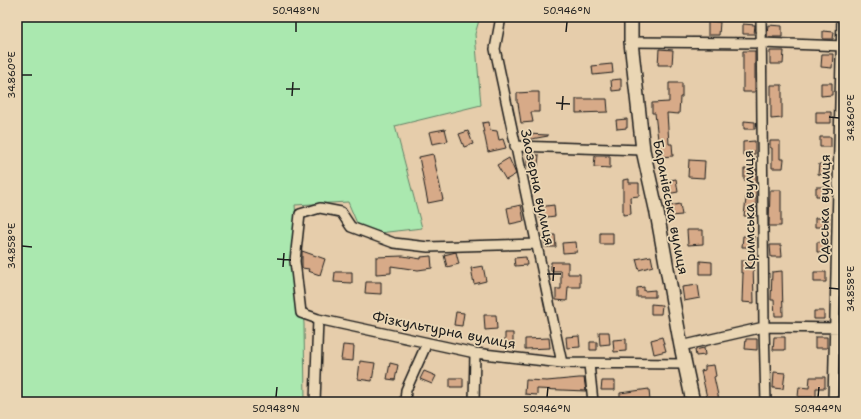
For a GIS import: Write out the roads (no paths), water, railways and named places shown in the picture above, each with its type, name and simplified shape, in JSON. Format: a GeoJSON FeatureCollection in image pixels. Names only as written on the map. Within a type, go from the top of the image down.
{"type":"FeatureCollection","features":[{"type":"Feature","properties":{"kind":"main road","name":"Баранівська вулиця"},"geometry":{"type":"LineString","coordinates":[[630,17],[631,42],[643,150],[657,213],[681,346],[693,402]]}},
{"type":"Feature","properties":{"kind":"street","name":"Заозерна вулиця"},"geometry":{"type":"LineString","coordinates":[[501,17],[495,49],[562,363]]}},
{"type":"Feature","properties":{"kind":"street","name":"Кримська вулиця"},"geometry":{"type":"LineString","coordinates":[[761,17],[766,402]]}},
{"type":"Feature","properties":{"kind":"street","name":"Одеська вулиця"},"geometry":{"type":"LineString","coordinates":[[833,402],[840,328],[842,17]]}},
{"type":"Feature","properties":{"kind":"street"},"geometry":{"type":"LineString","coordinates":[[631,42],[761,43],[843,46]]}},
{"type":"Feature","properties":{"kind":"street"},"geometry":{"type":"LineString","coordinates":[[515,146],[643,150]]}},
{"type":"Feature","properties":{"kind":"street","name":"Фізкультурна вулиця"},"geometry":{"type":"LineString","coordinates":[[536,244],[428,247],[401,244],[376,238],[351,227],[341,212],[320,208],[300,214],[295,261],[301,313],[318,319],[475,353],[562,363],[685,364]]}},
{"type":"Feature","properties":{"kind":"street"},"geometry":{"type":"LineString","coordinates":[[315,402],[318,319]]}},
{"type":"Feature","properties":{"kind":"street"},"geometry":{"type":"LineString","coordinates":[[681,346],[764,327],[840,328]]}},
{"type":"Feature","properties":{"kind":"street"},"geometry":{"type":"LineString","coordinates":[[405,402],[406,390],[427,343]]}},
{"type":"Feature","properties":{"kind":"street"},"geometry":{"type":"LineString","coordinates":[[474,402],[475,353]]}},
{"type":"Feature","properties":{"kind":"street"},"geometry":{"type":"LineString","coordinates":[[589,364],[593,402]]}}]}
